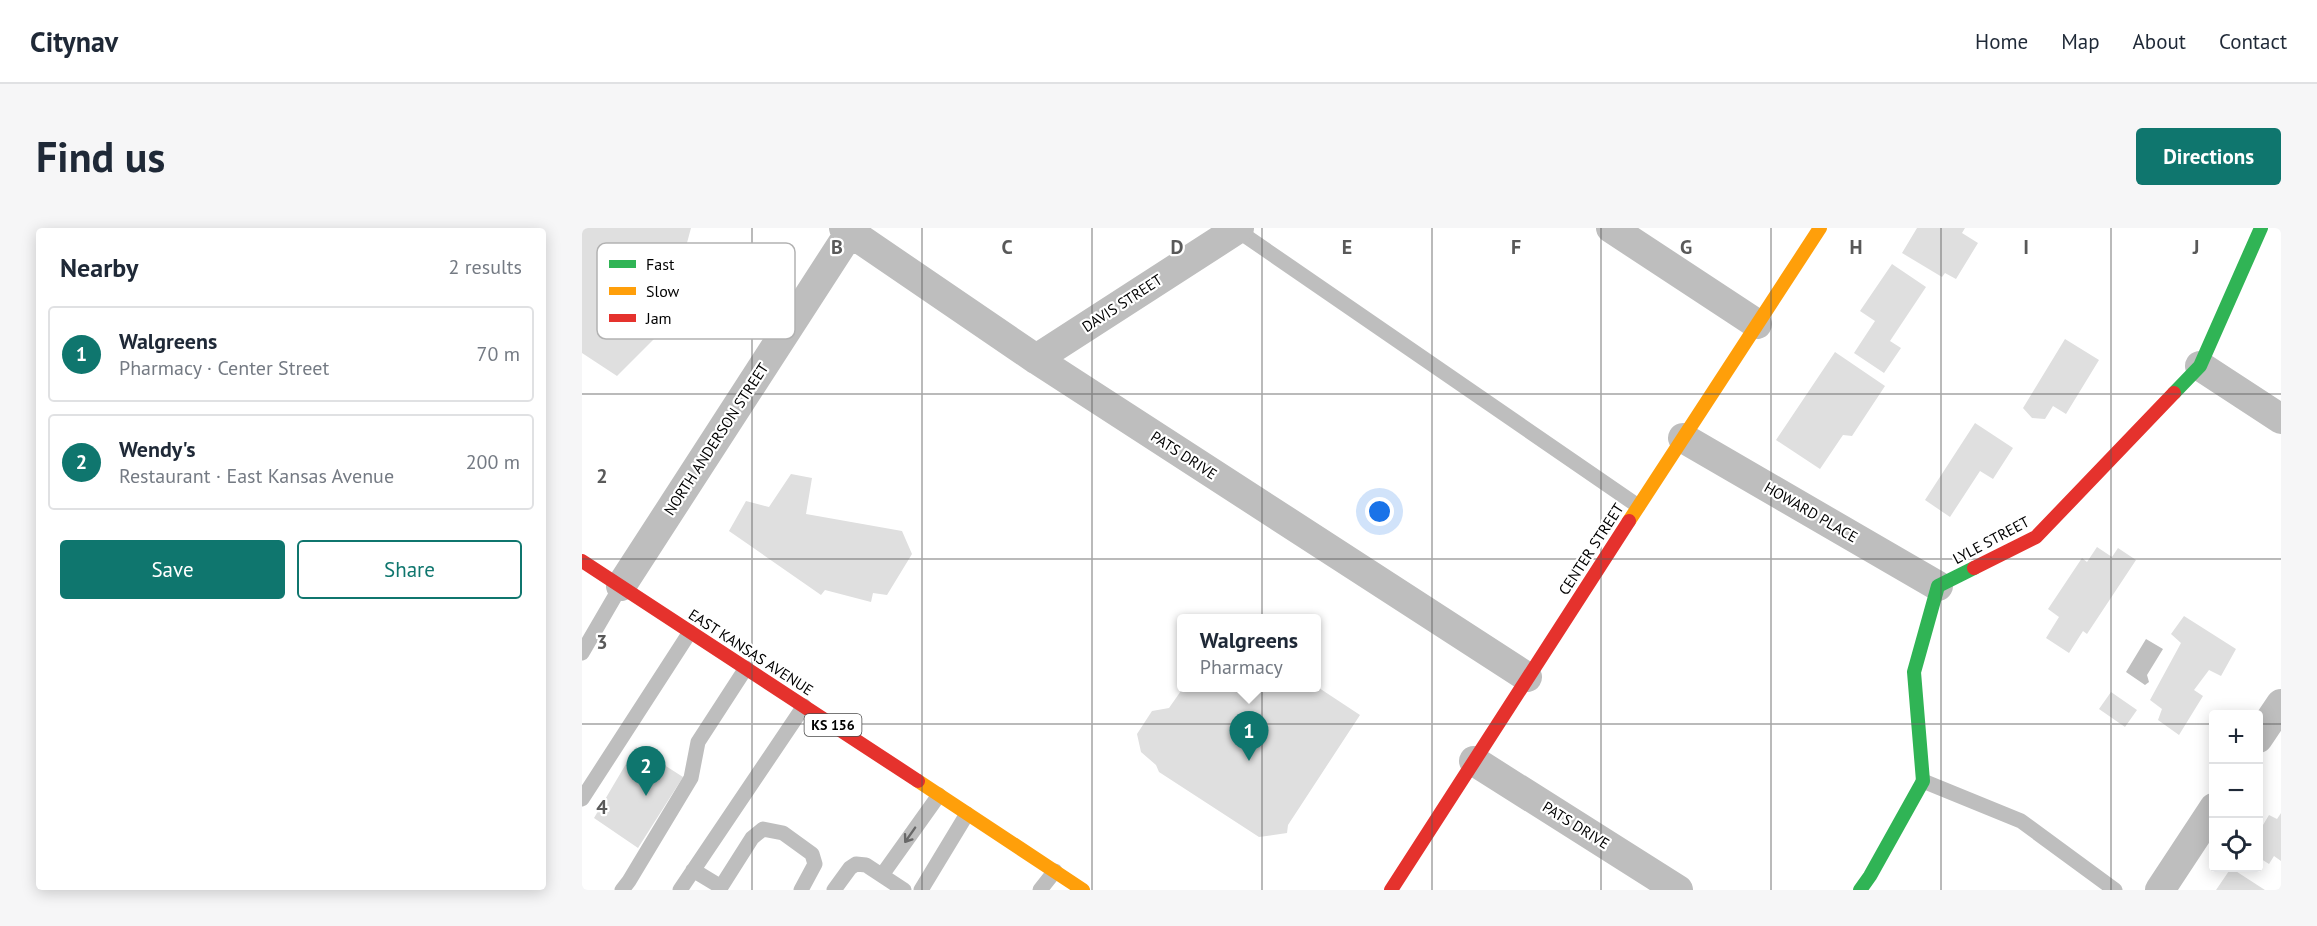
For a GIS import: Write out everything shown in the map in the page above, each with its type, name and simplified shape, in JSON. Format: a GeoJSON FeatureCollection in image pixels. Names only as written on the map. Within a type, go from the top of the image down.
{"type":"FeatureCollection","features":[{"type":"Feature","properties":{"kind":"street","name":"DAVIS STREET"},"geometry":{"type":"LineString","coordinates":[[1036,359],[1236,228]]}},
{"type":"Feature","properties":{"kind":"street"},"geometry":{"type":"LineString","coordinates":[[1611,228],[1757,324]]}},
{"type":"Feature","properties":{"kind":"street","name":"CENTER STREET"},"geometry":{"type":"LineString","coordinates":[[1391,890],[1820,228]]}},
{"type":"Feature","properties":{"kind":"street","name":"LYLE STREET"},"geometry":{"type":"LineString","coordinates":[[1938,586],[2036,537],[2200,366],[2261,228]]}},
{"type":"Feature","properties":{"kind":"street","name":"PATS DRIVE"},"geometry":{"type":"LineString","coordinates":[[861,233],[1036,359],[1527,677]]}},
{"type":"Feature","properties":{"kind":"street","name":"NORTH ANDERSON STREET"},"geometry":{"type":"LineString","coordinates":[[795,330],[861,233]]}},
{"type":"Feature","properties":{"kind":"street","name":"NORTH ANDERSON STREET"},"geometry":{"type":"LineString","coordinates":[[621,586],[789,339]]}},
{"type":"Feature","properties":{"kind":"street"},"geometry":{"type":"LineString","coordinates":[[2200,366],[2281,418]]}},
{"type":"Feature","properties":{"kind":"street","name":"HOWARD PLACE"},"geometry":{"type":"LineString","coordinates":[[1683,438],[1938,586]]}},
{"type":"Feature","properties":{"kind":"street","name":"EAST KANSAS AVENUE"},"geometry":{"type":"LineString","coordinates":[[582,561],[1083,890]]}},
{"type":"Feature","properties":{"kind":"street"},"geometry":{"type":"LineString","coordinates":[[1860,890],[1923,781],[1914,672],[1938,586]]}},
{"type":"Feature","properties":{"kind":"street"},"geometry":{"type":"LineString","coordinates":[[2263,732],[2281,704]]}},
{"type":"Feature","properties":{"kind":"street","name":"PATS DRIVE"},"geometry":{"type":"LineString","coordinates":[[1474,761],[1678,890]]}},
{"type":"Feature","properties":{"kind":"street"},"geometry":{"type":"LineString","coordinates":[[2160,890],[2209,816]]}},
{"type":"Feature","properties":{"kind":"lane"},"geometry":{"type":"LineString","coordinates":[[1236,228],[1638,506]]}},
{"type":"Feature","properties":{"kind":"lane"},"geometry":{"type":"LineString","coordinates":[[582,653],[621,586]]}},
{"type":"Feature","properties":{"kind":"lane"},"geometry":{"type":"LineString","coordinates":[[582,800],[690,632]]}},
{"type":"Feature","properties":{"kind":"lane"},"geometry":{"type":"LineString","coordinates":[[622,890],[630,881],[691,778],[698,742],[746,668]]}},
{"type":"Feature","properties":{"kind":"lane"},"geometry":{"type":"LineString","coordinates":[[680,890],[804,706]]}},
{"type":"Feature","properties":{"kind":"lane"},"geometry":{"type":"LineString","coordinates":[[1923,781],[2021,821],[2115,890]]}},
{"type":"Feature","properties":{"kind":"lane"},"geometry":{"type":"LineString","coordinates":[[882,876],[939,795]]}},
{"type":"Feature","properties":{"kind":"lane"},"geometry":{"type":"LineString","coordinates":[[921,890],[967,814]]}},
{"type":"Feature","properties":{"kind":"lane"},"geometry":{"type":"LineString","coordinates":[[693,870],[720,889],[752,838],[763,829],[783,833],[812,854],[815,864],[801,890]]}},
{"type":"Feature","properties":{"kind":"lane"},"geometry":{"type":"LineString","coordinates":[[834,890],[850,868],[856,864],[866,865],[904,890]]}},
{"type":"Feature","properties":{"kind":"lane"},"geometry":{"type":"LineString","coordinates":[[1040,890],[1054,871]]}},
{"type":"Feature","properties":{"kind":"shaded area"},"geometry":{"type":"Polygon","coordinates":[[[2146,639],[2163,649],[2147,675],[2149,682],[2145,685],[2126,672],[2146,639]]]}},
{"type":"Feature","properties":{"kind":"building"},"geometry":{"type":"Polygon","coordinates":[[[582,228],[691,228],[687,243],[597,243],[597,339],[654,339],[617,376],[582,353],[582,228]]]}},
{"type":"Feature","properties":{"kind":"building"},"geometry":{"type":"Polygon","coordinates":[[[1917,228],[1965,228],[1962,233],[1978,243],[1956,279],[1945,273],[1942,277],[1902,253],[1917,228]]]}},
{"type":"Feature","properties":{"kind":"building"},"geometry":{"type":"Polygon","coordinates":[[[1892,264],[1926,287],[1890,341],[1901,348],[1884,373],[1854,353],[1875,321],[1860,311],[1892,264]]]}},
{"type":"Feature","properties":{"kind":"building"},"geometry":{"type":"Polygon","coordinates":[[[2065,339],[2099,360],[2066,414],[2053,406],[2045,419],[2032,418],[2023,408],[2065,339]]]}},
{"type":"Feature","properties":{"kind":"building"},"geometry":{"type":"Polygon","coordinates":[[[1835,352],[1885,386],[1852,436],[1843,435],[1820,469],[1776,440],[1835,352]]]}},
{"type":"Feature","properties":{"kind":"building"},"geometry":{"type":"Polygon","coordinates":[[[1975,423],[2013,448],[1993,479],[1980,471],[1950,517],[1925,500],[1975,423]]]}},
{"type":"Feature","properties":{"kind":"building"},"geometry":{"type":"Polygon","coordinates":[[[791,474],[812,478],[806,514],[902,531],[912,554],[887,595],[873,593],[871,602],[825,590],[821,595],[729,531],[746,501],[769,507],[791,474]]]}},
{"type":"Feature","properties":{"kind":"building"},"geometry":{"type":"Polygon","coordinates":[[[2097,547],[2112,557],[2118,548],[2136,560],[2087,634],[2083,631],[2069,653],[2046,638],[2059,617],[2048,609],[2082,558],[2087,562],[2097,547]]]}},
{"type":"Feature","properties":{"kind":"building"},"geometry":{"type":"Polygon","coordinates":[[[2184,616],[2236,649],[2221,676],[2209,670],[2194,690],[2203,696],[2179,735],[2158,720],[2162,709],[2150,700],[2181,643],[2171,634],[2184,616]]]}},
{"type":"Feature","properties":{"kind":"building"},"geometry":{"type":"Polygon","coordinates":[[[1321,689],[1360,715],[1288,825],[1287,833],[1259,837],[1159,772],[1156,765],[1141,752],[1137,734],[1152,711],[1169,708],[1180,692],[1321,692],[1321,689]]]}},
{"type":"Feature","properties":{"kind":"building"},"geometry":{"type":"Polygon","coordinates":[[[2111,692],[2137,710],[2125,727],[2099,709],[2111,692]]]}},
{"type":"Feature","properties":{"kind":"building"},"geometry":{"type":"Polygon","coordinates":[[[636,747],[683,777],[638,848],[594,818],[636,747]]]}},
{"type":"Feature","properties":{"kind":"building"},"geometry":{"type":"Polygon","coordinates":[[[2281,813],[2281,861],[2274,856],[2269,864],[2263,860],[2263,825],[2269,815],[2277,819],[2281,813]]]}},
{"type":"Feature","properties":{"kind":"building"},"geometry":{"type":"Polygon","coordinates":[[[2228,872],[2237,872],[2265,890],[2216,890],[2228,872]]]}},
{"type":"Feature","properties":{"kind":"traffic: fast"},"geometry":{"type":"LineString","coordinates":[[2174,393],[2200,366],[2261,228]]}},
{"type":"Feature","properties":{"kind":"traffic: fast"},"geometry":{"type":"LineString","coordinates":[[1860,890],[1923,781],[1914,672],[1938,586],[1974,568]]}},
{"type":"Feature","properties":{"kind":"traffic: slow"},"geometry":{"type":"LineString","coordinates":[[1629,521],[1820,228]]}},
{"type":"Feature","properties":{"kind":"traffic: slow"},"geometry":{"type":"LineString","coordinates":[[918,781],[1083,890]]}},
{"type":"Feature","properties":{"kind":"traffic: jam"},"geometry":{"type":"LineString","coordinates":[[1974,568],[2036,537],[2174,393]]}},
{"type":"Feature","properties":{"kind":"traffic: jam"},"geometry":{"type":"LineString","coordinates":[[1391,890],[1629,521]]}},
{"type":"Feature","properties":{"kind":"traffic: jam"},"geometry":{"type":"LineString","coordinates":[[582,561],[918,781]]}},
{"type":"Feature","properties":{"kind":"place","name":"Walgreens"},"geometry":{"type":"Point","coordinates":[1249,761]}},
{"type":"Feature","properties":{"kind":"place","name":"Wendy's"},"geometry":{"type":"Point","coordinates":[646,796]}}]}
